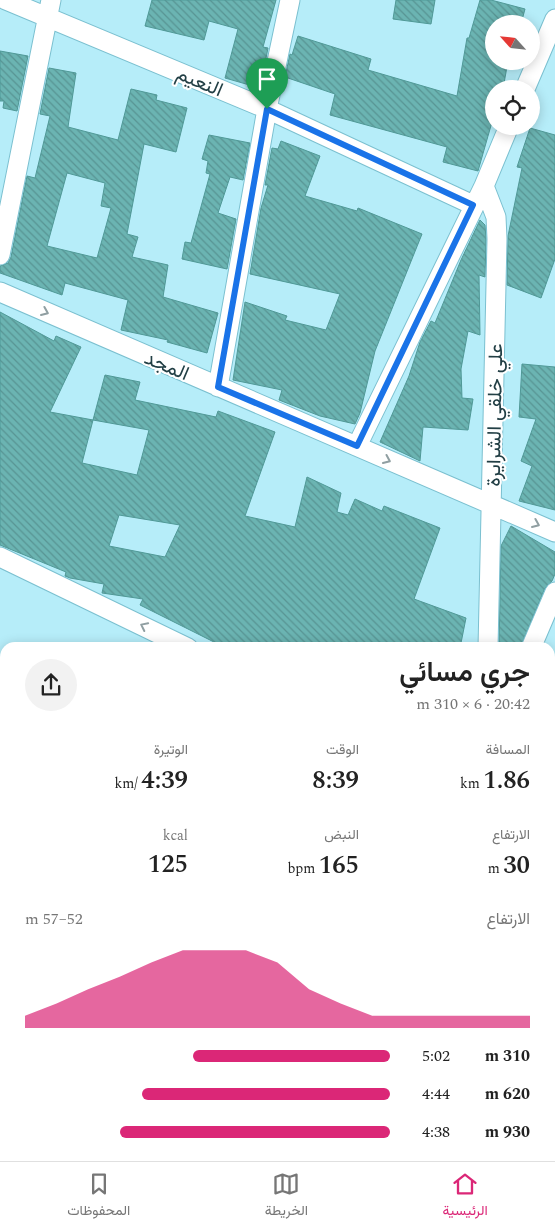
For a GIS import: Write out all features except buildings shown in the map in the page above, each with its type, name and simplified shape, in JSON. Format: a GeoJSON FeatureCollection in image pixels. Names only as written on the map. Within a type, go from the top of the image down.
{"type":"FeatureCollection","features":[{"type":"Feature","properties":{"kind":"street","name":"النعيم"},"geometry":{"type":"LineString","coordinates":[[6,0],[49,8],[473,205]]}},
{"type":"Feature","properties":{"kind":"street"},"geometry":{"type":"LineString","coordinates":[[218,387],[267,109],[290,0]]}},
{"type":"Feature","properties":{"kind":"street"},"geometry":{"type":"LineString","coordinates":[[0,255],[49,8]]}},
{"type":"Feature","properties":{"kind":"street"},"geometry":{"type":"LineString","coordinates":[[529,80],[555,19]]}},
{"type":"Feature","properties":{"kind":"street"},"geometry":{"type":"LineString","coordinates":[[357,446],[473,205],[484,186],[505,135]]}},
{"type":"Feature","properties":{"kind":"street","name":"علي خلقي الشرايرة"},"geometry":{"type":"LineString","coordinates":[[484,186],[496,218],[497,239],[493,506],[488,642]]}},
{"type":"Feature","properties":{"kind":"street","name":"المجد"},"geometry":{"type":"LineString","coordinates":[[0,292],[555,532]]}},
{"type":"Feature","properties":{"kind":"street"},"geometry":{"type":"LineString","coordinates":[[0,557],[176,642]]}},
{"type":"Feature","properties":{"kind":"street"},"geometry":{"type":"LineString","coordinates":[[534,642],[555,592]]}},
{"type":"Feature","properties":{"kind":"route"},"geometry":{"type":"LineString","coordinates":[[267,109],[473,205],[357,446],[218,387],[267,109]]}}]}
